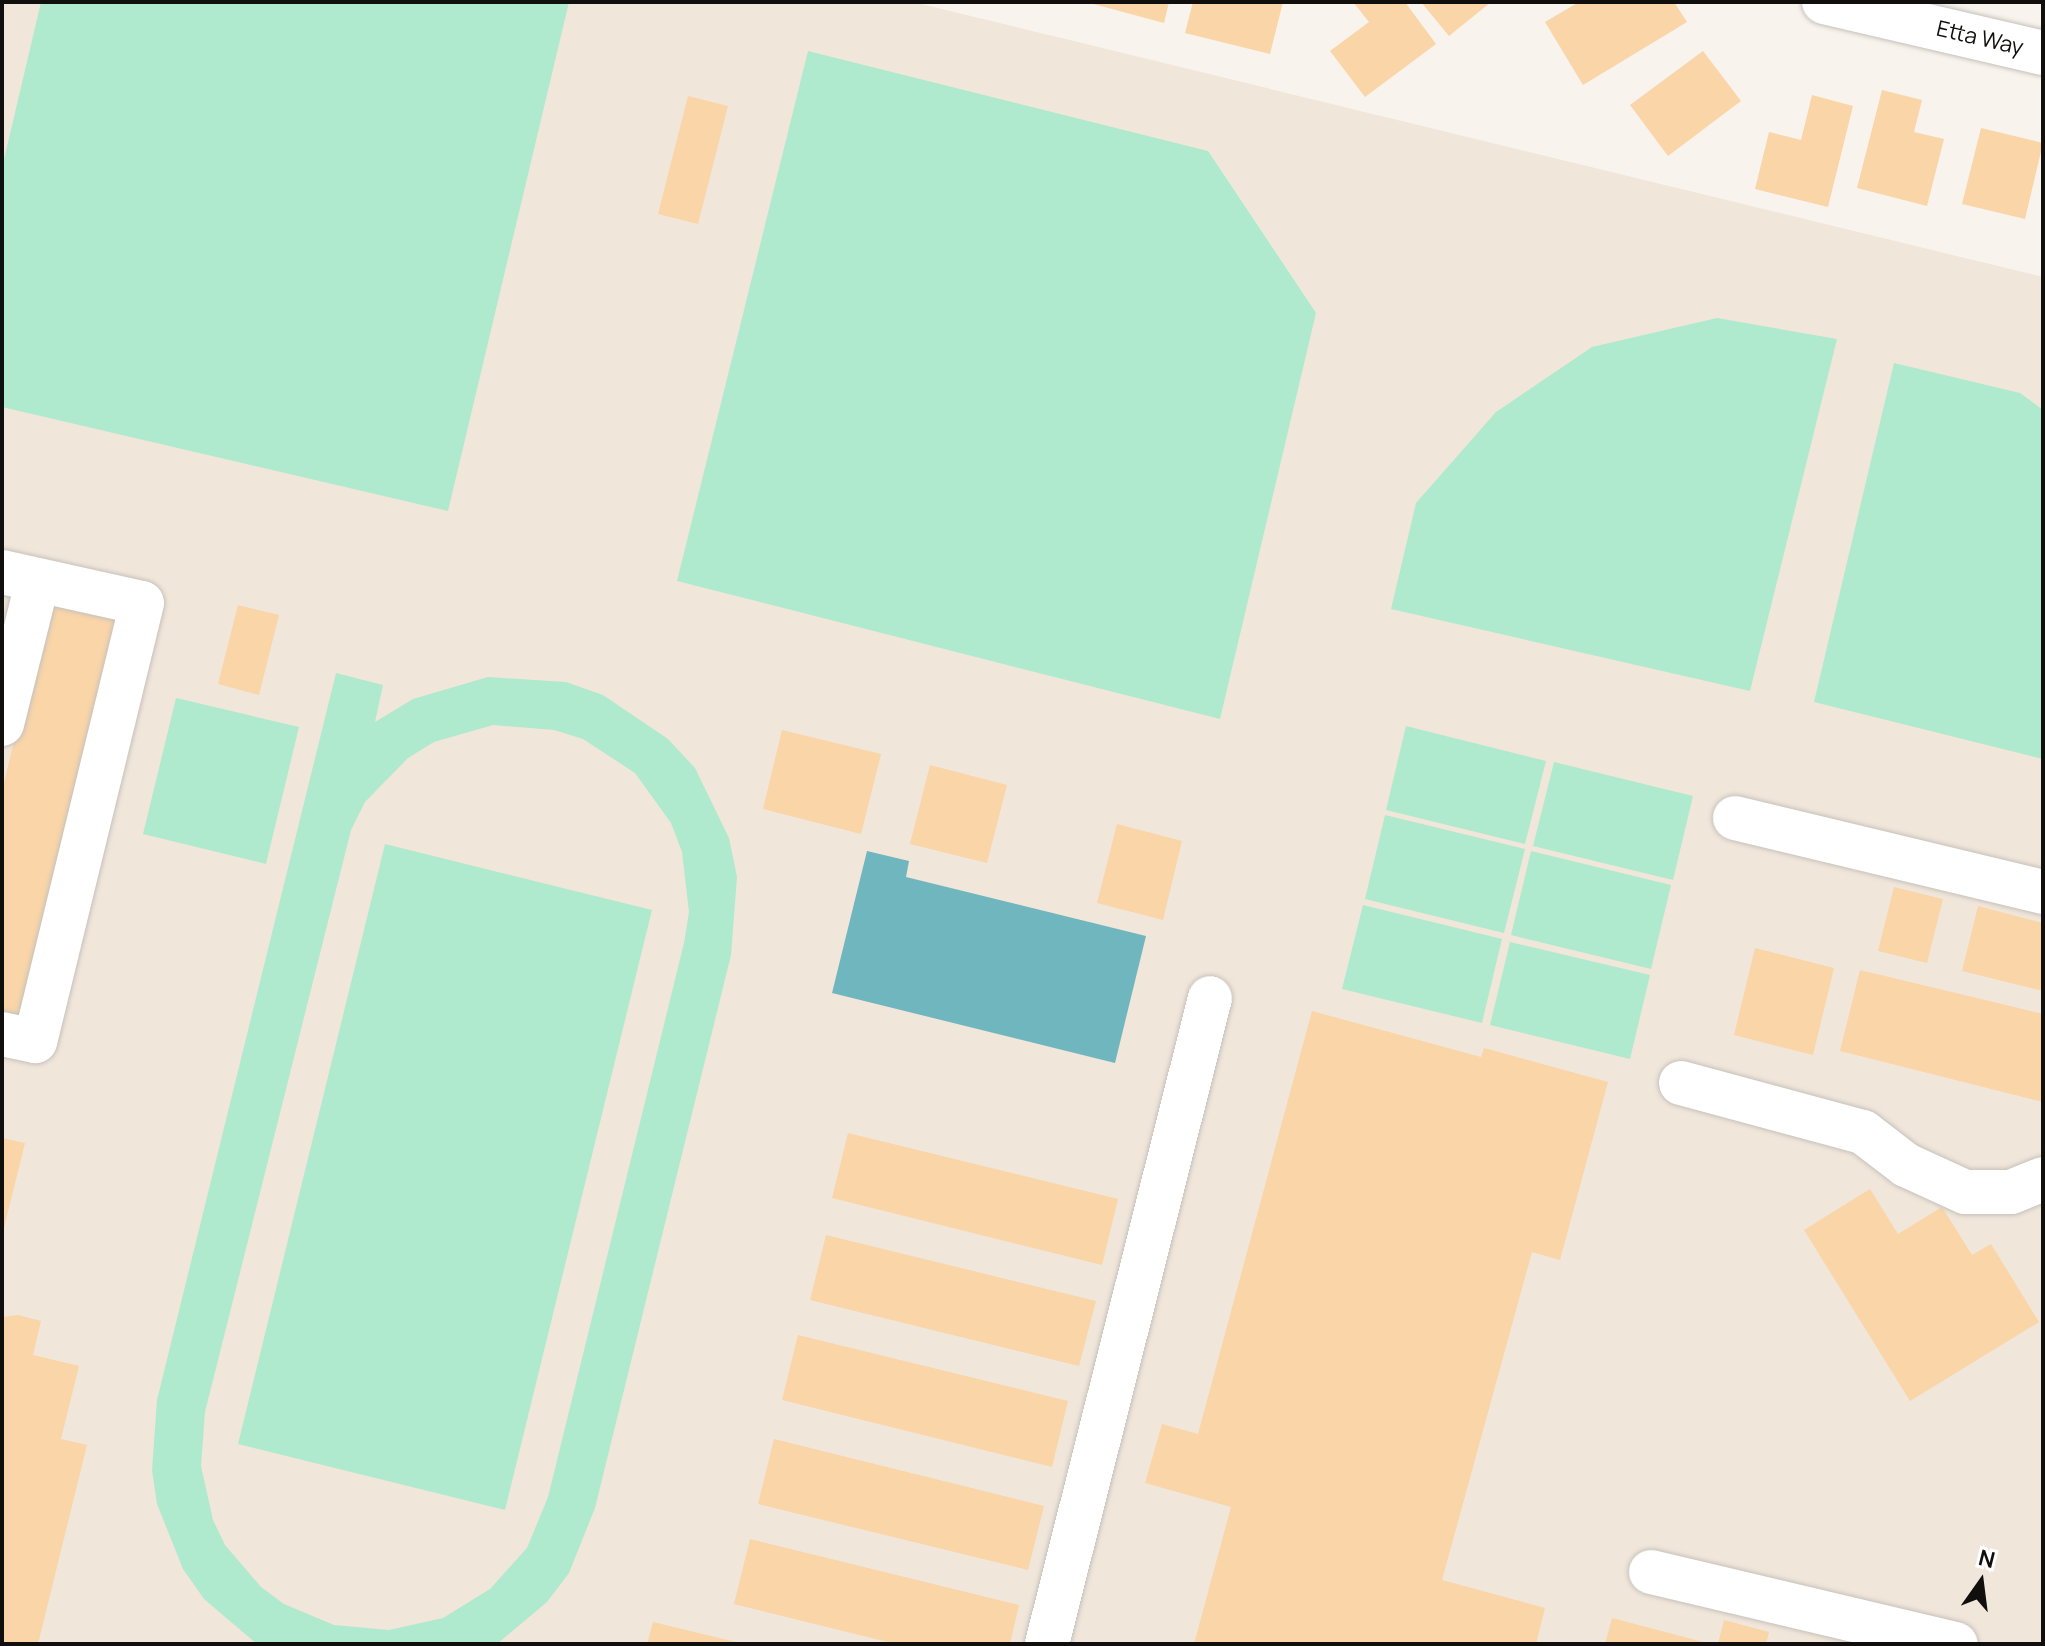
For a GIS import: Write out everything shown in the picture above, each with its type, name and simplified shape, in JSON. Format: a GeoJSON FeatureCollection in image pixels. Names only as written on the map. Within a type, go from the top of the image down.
{"type":"FeatureCollection","features":[{"type":"Feature","properties":{"kind":"street","name":"Etta Way"},"geometry":{"type":"LineString","coordinates":[[1824,2],[2043,53]]}},
{"type":"Feature","properties":{"kind":"street"},"geometry":{"type":"LineString","coordinates":[[2,724],[20,576],[142,603],[35,1041],[2,1034]]}},
{"type":"Feature","properties":{"kind":"street"},"geometry":{"type":"LineString","coordinates":[[1735,818],[2043,892]]}},
{"type":"Feature","properties":{"kind":"street"},"geometry":{"type":"LineString","coordinates":[[1047,1644],[1210,998]]}},
{"type":"Feature","properties":{"kind":"street"},"geometry":{"type":"LineString","coordinates":[[1681,1083],[1863,1132],[1906,1165],[1965,1192],[2011,1192],[2043,1179]]}},
{"type":"Feature","properties":{"kind":"street"},"geometry":{"type":"LineString","coordinates":[[1651,1572],[1956,1644]]}},
{"type":"Feature","properties":{"kind":"shaded area"},"geometry":{"type":"Polygon","coordinates":[[[2,2],[913,2],[2043,277],[2043,1644],[2,1644],[2,2]]]}},
{"type":"Feature","properties":{"kind":"green space"},"geometry":{"type":"Polygon","coordinates":[[[41,2],[569,2],[448,511],[2,407],[2,168],[41,2]]]}},
{"type":"Feature","properties":{"kind":"green space"},"geometry":{"type":"Polygon","coordinates":[[[808,51],[1208,151],[1316,313],[1220,719],[677,581],[808,51]]]}},
{"type":"Feature","properties":{"kind":"green space"},"geometry":{"type":"Polygon","coordinates":[[[1717,318],[1837,339],[1750,691],[1391,609],[1416,503],[1496,412],[1592,347],[1717,318]]]}},
{"type":"Feature","properties":{"kind":"green space"},"geometry":{"type":"Polygon","coordinates":[[[1894,363],[2020,393],[2043,410],[2043,759],[1814,702],[1894,363]]]}},
{"type":"Feature","properties":{"kind":"green space"},"geometry":{"type":"Polygon","coordinates":[[[336,673],[383,685],[375,722],[413,699],[488,677],[566,682],[603,695],[668,739],[695,768],[729,838],[737,877],[731,955],[595,1508],[569,1573],[547,1602],[497,1644],[257,1644],[204,1599],[183,1569],[157,1504],[152,1470],[157,1400],[336,673]],[[493,725],[434,742],[408,758],[365,802],[351,830],[205,1412],[201,1466],[213,1520],[225,1545],[261,1587],[284,1604],[334,1625],[389,1630],[443,1618],[490,1589],[527,1548],[548,1497],[684,943],[689,912],[682,852],[671,823],[635,773],[583,739],[554,730],[493,725]]]}},
{"type":"Feature","properties":{"kind":"green space"},"geometry":{"type":"Polygon","coordinates":[[[176,698],[299,727],[266,864],[143,834],[176,698]]]}},
{"type":"Feature","properties":{"kind":"green space"},"geometry":{"type":"Polygon","coordinates":[[[1406,726],[1546,761],[1525,844],[1386,810],[1406,726]]]}},
{"type":"Feature","properties":{"kind":"green space"},"geometry":{"type":"Polygon","coordinates":[[[1554,762],[1693,796],[1673,880],[1533,846],[1554,762]]]}},
{"type":"Feature","properties":{"kind":"green space"},"geometry":{"type":"Polygon","coordinates":[[[1385,815],[1525,849],[1504,933],[1365,899],[1385,815]]]}},
{"type":"Feature","properties":{"kind":"green space"},"geometry":{"type":"Polygon","coordinates":[[[385,844],[652,910],[505,1510],[238,1444],[385,844]]]}},
{"type":"Feature","properties":{"kind":"green space"},"geometry":{"type":"Polygon","coordinates":[[[1531,851],[1671,885],[1651,969],[1511,935],[1531,851]]]}},
{"type":"Feature","properties":{"kind":"green space"},"geometry":{"type":"Polygon","coordinates":[[[1363,905],[1502,939],[1482,1023],[1342,989],[1363,905]]]}},
{"type":"Feature","properties":{"kind":"green space"},"geometry":{"type":"Polygon","coordinates":[[[1510,942],[1650,975],[1630,1059],[1490,1025],[1510,942]]]}},
{"type":"Feature","properties":{"kind":"water"},"geometry":{"type":"Polygon","coordinates":[[[867,851],[909,861],[906,877],[1146,936],[1115,1063],[832,993],[867,851]]]}},
{"type":"Feature","properties":{"kind":"building"},"geometry":{"type":"Polygon","coordinates":[[[1086,2],[1169,2],[1164,23],[1086,2]]]}},
{"type":"Feature","properties":{"kind":"building"},"geometry":{"type":"Polygon","coordinates":[[[1193,2],[1283,2],[1270,54],[1185,33],[1193,2]]]}},
{"type":"Feature","properties":{"kind":"building"},"geometry":{"type":"Polygon","coordinates":[[[1353,2],[1405,2],[1436,44],[1365,97],[1330,51],[1369,22],[1353,2]]]}},
{"type":"Feature","properties":{"kind":"building"},"geometry":{"type":"Polygon","coordinates":[[[1421,2],[1491,2],[1449,36],[1421,2]]]}},
{"type":"Feature","properties":{"kind":"building"},"geometry":{"type":"Polygon","coordinates":[[[1579,2],[1674,2],[1687,22],[1583,85],[1545,22],[1579,2]]]}},
{"type":"Feature","properties":{"kind":"building"},"geometry":{"type":"Polygon","coordinates":[[[1703,51],[1741,101],[1668,156],[1630,105],[1703,51]]]}},
{"type":"Feature","properties":{"kind":"building"},"geometry":{"type":"Polygon","coordinates":[[[1882,90],[1922,100],[1914,132],[1944,139],[1927,206],[1857,188],[1882,90]]]}},
{"type":"Feature","properties":{"kind":"building"},"geometry":{"type":"Polygon","coordinates":[[[1812,95],[1853,106],[1828,207],[1755,189],[1769,132],[1801,140],[1812,95]]]}},
{"type":"Feature","properties":{"kind":"building"},"geometry":{"type":"Polygon","coordinates":[[[688,96],[728,106],[698,224],[658,214],[688,96]]]}},
{"type":"Feature","properties":{"kind":"building"},"geometry":{"type":"Polygon","coordinates":[[[1981,128],[2043,143],[2025,219],[1962,204],[1981,128]]]}},
{"type":"Feature","properties":{"kind":"building"},"geometry":{"type":"Polygon","coordinates":[[[50,593],[118,609],[19,1016],[2,1012],[2,791],[50,593]]]}},
{"type":"Feature","properties":{"kind":"building"},"geometry":{"type":"Polygon","coordinates":[[[238,605],[279,615],[259,695],[218,684],[238,605]]]}},
{"type":"Feature","properties":{"kind":"building"},"geometry":{"type":"Polygon","coordinates":[[[782,730],[881,754],[861,834],[763,809],[782,730]]]}},
{"type":"Feature","properties":{"kind":"building"},"geometry":{"type":"Polygon","coordinates":[[[930,765],[1007,785],[987,863],[910,844],[930,765]]]}},
{"type":"Feature","properties":{"kind":"building"},"geometry":{"type":"Polygon","coordinates":[[[1117,824],[1182,841],[1163,920],[1097,903],[1117,824]]]}},
{"type":"Feature","properties":{"kind":"building"},"geometry":{"type":"Polygon","coordinates":[[[1894,887],[1943,899],[1927,963],[1878,951],[1894,887]]]}},
{"type":"Feature","properties":{"kind":"building"},"geometry":{"type":"Polygon","coordinates":[[[1978,906],[2043,923],[2043,991],[1962,971],[1978,906]]]}},
{"type":"Feature","properties":{"kind":"building"},"geometry":{"type":"Polygon","coordinates":[[[1755,948],[1834,968],[1813,1055],[1734,1035],[1755,948]]]}},
{"type":"Feature","properties":{"kind":"building"},"geometry":{"type":"Polygon","coordinates":[[[1860,970],[2043,1014],[2043,1102],[1840,1051],[1860,970]]]}},
{"type":"Feature","properties":{"kind":"building"},"geometry":{"type":"Polygon","coordinates":[[[1312,1011],[1481,1057],[1484,1048],[1608,1082],[1560,1260],[1532,1252],[1442,1580],[1545,1608],[1536,1644],[1194,1644],[1231,1507],[1145,1483],[1162,1424],[1198,1434],[1312,1011]]]}},
{"type":"Feature","properties":{"kind":"building"},"geometry":{"type":"Polygon","coordinates":[[[848,1133],[1118,1199],[1102,1265],[832,1198],[848,1133]]]}},
{"type":"Feature","properties":{"kind":"building"},"geometry":{"type":"Polygon","coordinates":[[[2,1138],[25,1143],[3,1232],[2,1232],[2,1138]]]}},
{"type":"Feature","properties":{"kind":"building"},"geometry":{"type":"Polygon","coordinates":[[[1870,1189],[1898,1234],[1942,1207],[1972,1255],[1991,1244],[2039,1322],[1910,1401],[1804,1230],[1870,1189]]]}},
{"type":"Feature","properties":{"kind":"building"},"geometry":{"type":"Polygon","coordinates":[[[826,1235],[1096,1301],[1079,1366],[810,1300],[826,1235]]]}},
{"type":"Feature","properties":{"kind":"building"},"geometry":{"type":"Polygon","coordinates":[[[18,1315],[41,1321],[33,1355],[79,1366],[61,1439],[87,1445],[38,1644],[2,1644],[2,1317],[18,1315]]]}},
{"type":"Feature","properties":{"kind":"building"},"geometry":{"type":"Polygon","coordinates":[[[798,1335],[1068,1401],[1052,1467],[782,1400],[798,1335]]]}},
{"type":"Feature","properties":{"kind":"building"},"geometry":{"type":"Polygon","coordinates":[[[774,1439],[1044,1506],[1028,1570],[758,1504],[774,1439]]]}},
{"type":"Feature","properties":{"kind":"building"},"geometry":{"type":"Polygon","coordinates":[[[750,1539],[1019,1605],[1010,1644],[896,1644],[734,1604],[750,1539]]]}},
{"type":"Feature","properties":{"kind":"building"},"geometry":{"type":"Polygon","coordinates":[[[1612,1618],[1707,1643],[1707,1644],[1605,1644],[1612,1618]]]}},
{"type":"Feature","properties":{"kind":"building"},"geometry":{"type":"Polygon","coordinates":[[[1724,1620],[1769,1632],[1766,1644],[1718,1644],[1724,1620]]]}},
{"type":"Feature","properties":{"kind":"building"},"geometry":{"type":"Polygon","coordinates":[[[653,1622],[740,1643],[647,1644],[653,1622]]]}}]}
